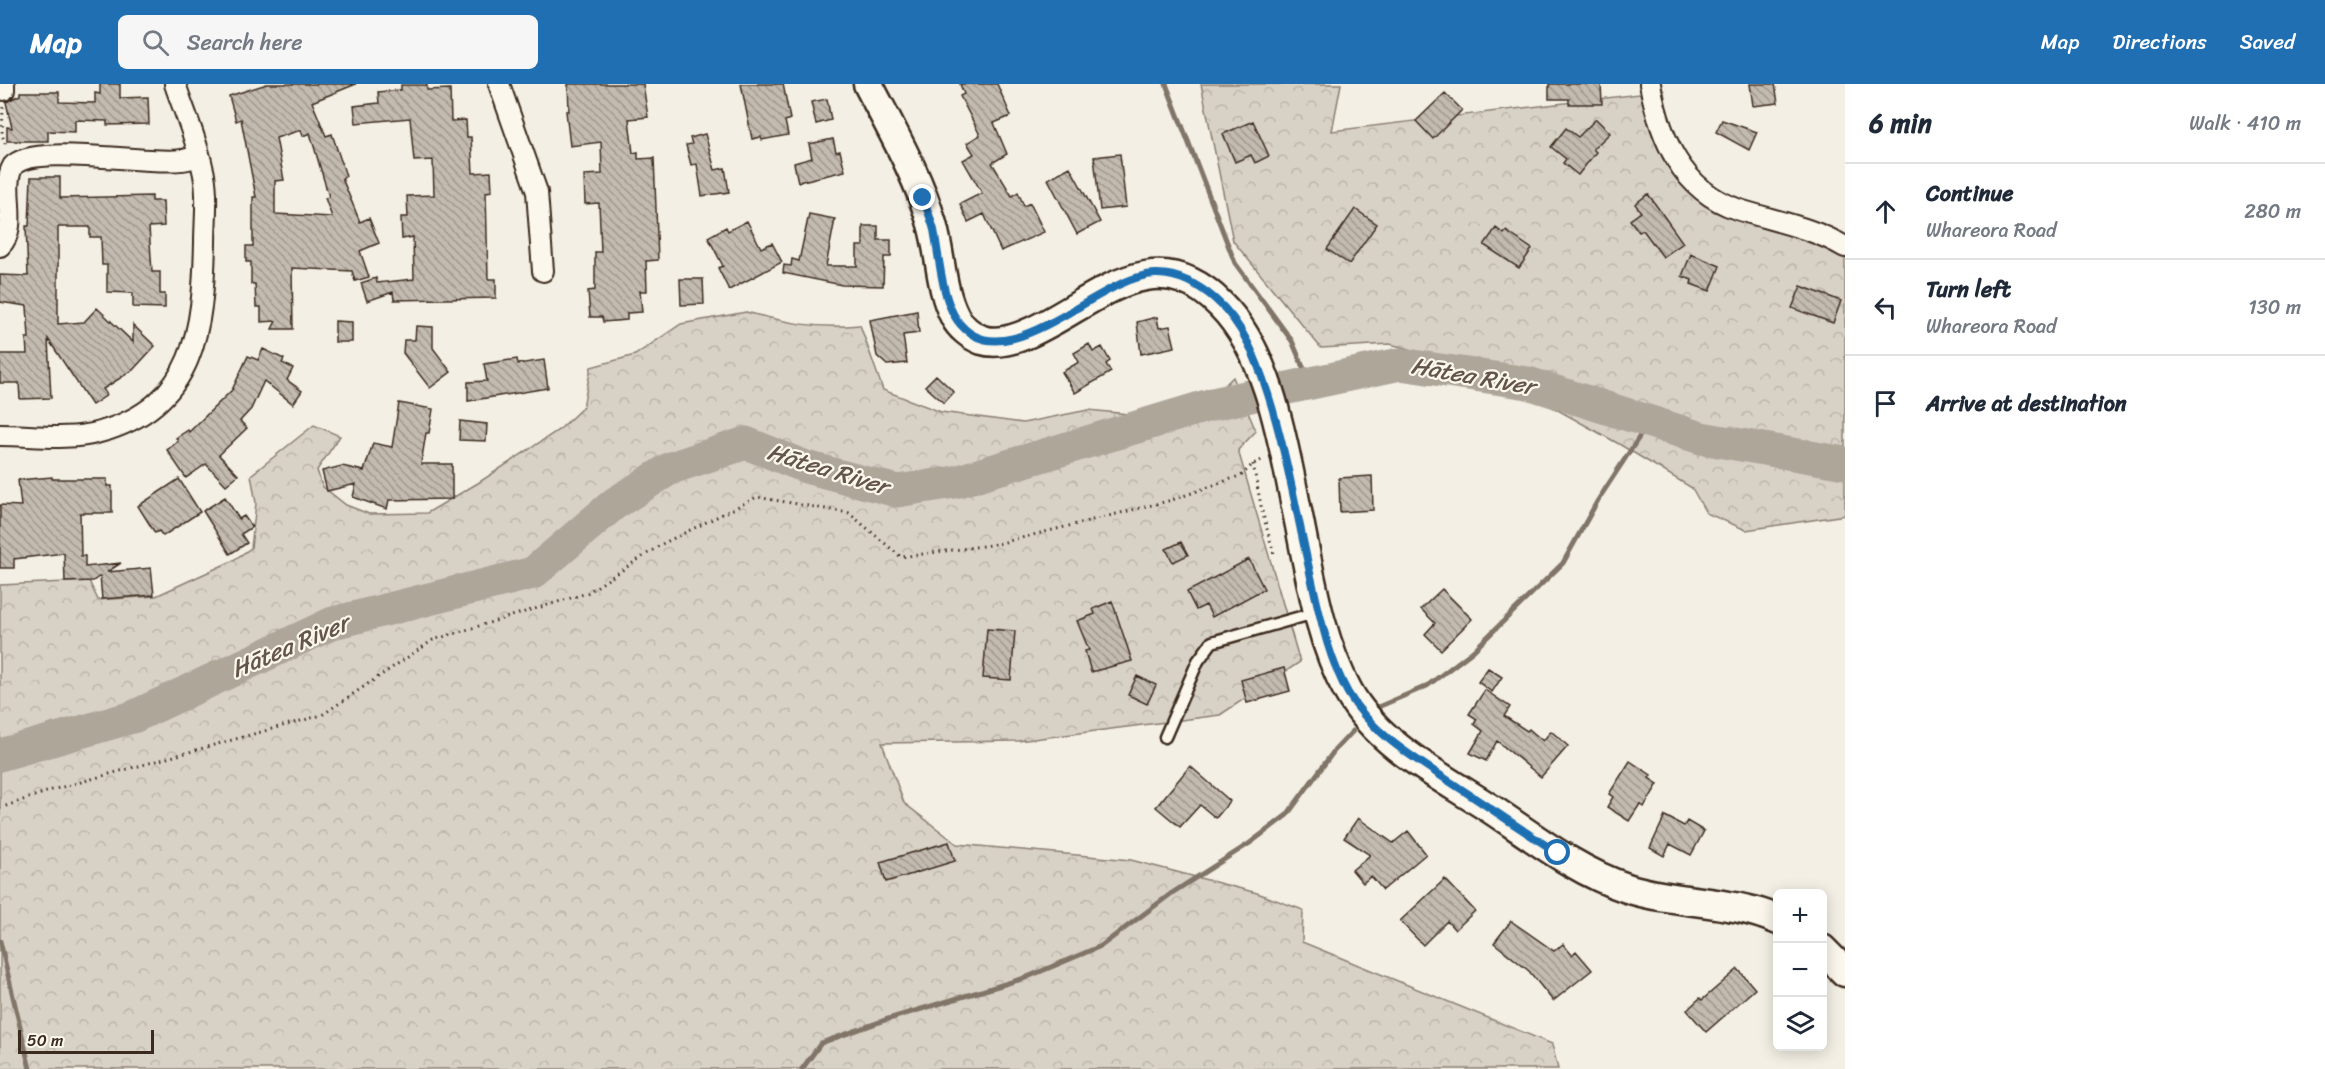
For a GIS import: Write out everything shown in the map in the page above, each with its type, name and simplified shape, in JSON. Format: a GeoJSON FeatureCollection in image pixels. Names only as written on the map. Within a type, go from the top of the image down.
{"type":"FeatureCollection","features":[{"type":"Feature","properties":{"kind":"street"},"geometry":{"type":"LineString","coordinates":[[0,435],[81,435],[99,432],[143,412],[159,400],[177,379],[194,346],[204,297],[206,198],[199,156],[176,84]]}},
{"type":"Feature","properties":{"kind":"street"},"geometry":{"type":"LineString","coordinates":[[499,84],[537,192],[543,270]]}},
{"type":"Feature","properties":{"kind":"street"},"geometry":{"type":"LineString","coordinates":[[868,84],[923,198],[933,226],[950,305],[956,319],[978,339],[991,342],[1015,339],[1055,320],[1126,280],[1155,274],[1168,275],[1198,287],[1217,300],[1242,331],[1258,365],[1282,437],[1329,649],[1349,694],[1378,729],[1413,757],[1558,853],[1604,878],[1628,889],[1745,910],[1773,918]]}},
{"type":"Feature","properties":{"kind":"street"},"geometry":{"type":"LineString","coordinates":[[1650,84],[1657,122],[1665,140],[1685,172],[1712,197],[1734,208],[1814,231],[1845,247]]}},
{"type":"Feature","properties":{"kind":"street"},"geometry":{"type":"LineString","coordinates":[[0,246],[7,231],[7,179],[14,165],[32,156],[180,161],[199,156]]}},
{"type":"Feature","properties":{"kind":"street"},"geometry":{"type":"LineString","coordinates":[[1827,953],[1845,972]]}},
{"type":"Feature","properties":{"kind":"lane"},"geometry":{"type":"LineString","coordinates":[[1165,737],[1198,661],[1212,642],[1319,612]]}},
{"type":"Feature","properties":{"kind":"path"},"geometry":{"type":"LineString","coordinates":[[4,87],[2,135],[14,165]]}},
{"type":"Feature","properties":{"kind":"path"},"geometry":{"type":"LineString","coordinates":[[0,808],[52,790],[322,715],[433,640],[587,593],[662,544],[758,497],[849,513],[901,557],[997,544],[1172,500],[1242,475],[1259,461]]}},
{"type":"Feature","properties":{"kind":"path"},"geometry":{"type":"LineString","coordinates":[[1253,464],[1262,511],[1274,554]]}},
{"type":"Feature","properties":{"kind":"green space"},"geometry":{"type":"Polygon","coordinates":[[[1201,84],[1341,84],[1332,131],[1664,91],[1670,134],[1712,195],[1845,251],[1845,515],[1746,530],[1706,513],[1692,488],[1619,444],[1482,368],[1390,344],[1321,348],[1233,241],[1201,84]]]}},
{"type":"Feature","properties":{"kind":"green space"},"geometry":{"type":"Polygon","coordinates":[[[746,312],[802,324],[860,325],[883,390],[941,412],[1023,423],[1088,410],[1129,414],[1223,387],[1233,377],[1256,431],[1238,450],[1300,662],[1220,715],[1018,741],[882,743],[904,803],[957,844],[1131,860],[1257,893],[1303,910],[1302,942],[1552,1044],[1558,1069],[0,1069],[0,585],[89,581],[98,600],[156,596],[232,561],[251,548],[256,503],[251,475],[314,425],[340,436],[317,470],[322,486],[346,505],[369,514],[427,513],[478,483],[560,429],[583,407],[591,367],[635,355],[681,324],[746,312]]]}},
{"type":"Feature","properties":{"kind":"building"},"geometry":{"type":"Polygon","coordinates":[[[100,84],[120,84],[120,98],[148,97],[149,124],[107,125],[107,121],[75,120],[75,132],[48,131],[48,141],[7,141],[7,127],[12,128],[6,102],[20,95],[20,92],[59,92],[59,102],[95,103],[95,93],[100,94],[100,84]]]}},
{"type":"Feature","properties":{"kind":"building"},"geometry":{"type":"Polygon","coordinates":[[[267,84],[356,84],[312,102],[326,136],[332,134],[346,176],[342,178],[360,222],[369,218],[379,243],[360,251],[369,277],[355,281],[352,271],[292,268],[293,329],[272,329],[276,321],[261,322],[261,307],[256,307],[255,284],[251,284],[251,262],[246,262],[246,246],[253,246],[253,197],[256,197],[241,119],[236,121],[229,96],[267,84]],[[301,130],[276,138],[284,180],[275,181],[275,214],[332,217],[325,198],[329,197],[310,133],[303,136],[301,130]]]}},
{"type":"Feature","properties":{"kind":"building"},"geometry":{"type":"Polygon","coordinates":[[[568,84],[643,84],[648,117],[629,119],[633,153],[638,152],[638,159],[654,158],[658,260],[646,261],[647,291],[640,291],[642,312],[627,313],[627,320],[603,322],[602,317],[590,317],[588,291],[595,290],[595,252],[601,252],[599,203],[585,204],[584,175],[602,174],[601,142],[570,146],[566,111],[569,111],[568,84]]]}},
{"type":"Feature","properties":{"kind":"building"},"geometry":{"type":"Polygon","coordinates":[[[741,84],[783,84],[790,119],[785,121],[788,135],[762,140],[761,137],[752,139],[741,84]]]}},
{"type":"Feature","properties":{"kind":"building"},"geometry":{"type":"Polygon","coordinates":[[[960,84],[997,84],[1011,116],[994,123],[1007,154],[992,163],[1012,196],[1018,192],[1024,206],[1030,203],[1044,232],[1001,251],[984,214],[968,222],[960,204],[982,193],[963,160],[974,154],[967,143],[980,135],[960,96],[964,94],[960,84]]]}},
{"type":"Feature","properties":{"kind":"building"},"geometry":{"type":"Polygon","coordinates":[[[1549,84],[1601,84],[1602,104],[1569,104],[1569,99],[1549,99],[1549,84]]]}},
{"type":"Feature","properties":{"kind":"building"},"geometry":{"type":"Polygon","coordinates":[[[1750,84],[1775,84],[1778,103],[1753,106],[1750,84]]]}},
{"type":"Feature","properties":{"kind":"building"},"geometry":{"type":"Polygon","coordinates":[[[401,85],[427,85],[427,90],[450,89],[451,121],[466,120],[467,137],[471,137],[473,173],[491,172],[492,191],[486,192],[488,279],[496,279],[496,298],[394,300],[393,292],[367,301],[361,283],[376,278],[377,283],[414,279],[413,237],[402,239],[401,217],[408,217],[407,196],[434,195],[433,160],[414,161],[410,118],[356,123],[354,106],[379,103],[378,92],[401,90],[401,85]]]}},
{"type":"Feature","properties":{"kind":"building"},"geometry":{"type":"Polygon","coordinates":[[[1445,93],[1462,110],[1433,139],[1416,121],[1445,93]]]}},
{"type":"Feature","properties":{"kind":"building"},"geometry":{"type":"Polygon","coordinates":[[[827,99],[831,120],[816,124],[811,102],[827,99]]]}},
{"type":"Feature","properties":{"kind":"building"},"geometry":{"type":"Polygon","coordinates":[[[1596,119],[1610,133],[1593,149],[1596,152],[1578,175],[1563,163],[1566,159],[1551,147],[1566,128],[1578,137],[1596,119]]]}},
{"type":"Feature","properties":{"kind":"building"},"geometry":{"type":"Polygon","coordinates":[[[1722,120],[1757,132],[1749,150],[1716,132],[1722,120]]]}},
{"type":"Feature","properties":{"kind":"building"},"geometry":{"type":"Polygon","coordinates":[[[1253,121],[1269,156],[1255,163],[1251,155],[1235,162],[1223,134],[1253,121]]]}},
{"type":"Feature","properties":{"kind":"building"},"geometry":{"type":"Polygon","coordinates":[[[705,134],[715,170],[725,168],[729,192],[702,196],[697,164],[691,165],[686,145],[692,144],[690,138],[705,134]]]}},
{"type":"Feature","properties":{"kind":"building"},"geometry":{"type":"Polygon","coordinates":[[[833,139],[836,152],[840,151],[845,171],[798,182],[794,163],[812,158],[809,144],[833,139]]]}},
{"type":"Feature","properties":{"kind":"building"},"geometry":{"type":"Polygon","coordinates":[[[1120,154],[1126,207],[1100,210],[1094,157],[1120,154]]]}},
{"type":"Feature","properties":{"kind":"building"},"geometry":{"type":"Polygon","coordinates":[[[1070,167],[1100,222],[1077,234],[1048,179],[1070,167]]]}},
{"type":"Feature","properties":{"kind":"building"},"geometry":{"type":"Polygon","coordinates":[[[31,177],[60,177],[60,198],[152,196],[152,201],[163,201],[164,226],[149,227],[152,272],[160,272],[160,294],[165,294],[165,308],[133,307],[133,293],[107,292],[107,265],[102,265],[101,237],[90,237],[90,227],[58,227],[58,324],[84,322],[97,308],[133,342],[133,325],[155,346],[133,370],[103,389],[107,395],[92,405],[48,339],[51,398],[20,399],[19,383],[0,383],[0,354],[27,354],[26,338],[29,338],[27,306],[0,302],[0,275],[28,276],[26,226],[29,226],[31,177]]]}},
{"type":"Feature","properties":{"kind":"building"},"geometry":{"type":"Polygon","coordinates":[[[1648,194],[1683,243],[1663,257],[1643,230],[1639,232],[1630,220],[1641,212],[1635,204],[1648,194]]]}},
{"type":"Feature","properties":{"kind":"building"},"geometry":{"type":"Polygon","coordinates":[[[1355,209],[1377,224],[1349,264],[1327,249],[1355,209]]]}},
{"type":"Feature","properties":{"kind":"building"},"geometry":{"type":"Polygon","coordinates":[[[809,214],[835,219],[826,266],[857,266],[857,246],[863,246],[863,226],[878,226],[878,240],[891,240],[891,257],[884,257],[883,286],[842,285],[783,273],[784,265],[791,266],[792,259],[799,261],[809,214]]]}},
{"type":"Feature","properties":{"kind":"building"},"geometry":{"type":"Polygon","coordinates":[[[747,221],[761,248],[772,243],[782,262],[729,290],[718,268],[723,266],[708,237],[726,227],[728,231],[747,221]]]}},
{"type":"Feature","properties":{"kind":"building"},"geometry":{"type":"Polygon","coordinates":[[[1496,228],[1504,234],[1506,231],[1532,249],[1519,268],[1484,245],[1496,228]]]}},
{"type":"Feature","properties":{"kind":"building"},"geometry":{"type":"Polygon","coordinates":[[[1691,254],[1720,266],[1710,291],[1691,284],[1692,280],[1682,276],[1691,254]]]}},
{"type":"Feature","properties":{"kind":"building"},"geometry":{"type":"Polygon","coordinates":[[[680,279],[703,279],[704,304],[681,305],[680,279]]]}},
{"type":"Feature","properties":{"kind":"building"},"geometry":{"type":"Polygon","coordinates":[[[1801,286],[1841,301],[1833,323],[1792,308],[1801,286]]]}},
{"type":"Feature","properties":{"kind":"building"},"geometry":{"type":"Polygon","coordinates":[[[917,311],[919,333],[903,335],[907,363],[887,365],[877,356],[870,320],[917,311]]]}},
{"type":"Feature","properties":{"kind":"building"},"geometry":{"type":"Polygon","coordinates":[[[1157,317],[1159,328],[1170,326],[1175,347],[1141,354],[1137,322],[1157,317]]]}},
{"type":"Feature","properties":{"kind":"building"},"geometry":{"type":"Polygon","coordinates":[[[335,321],[352,322],[352,342],[335,342],[335,321]]]}},
{"type":"Feature","properties":{"kind":"building"},"geometry":{"type":"Polygon","coordinates":[[[416,326],[433,327],[433,348],[451,372],[430,388],[403,353],[404,340],[415,340],[416,326]]]}},
{"type":"Feature","properties":{"kind":"building"},"geometry":{"type":"Polygon","coordinates":[[[1089,344],[1093,352],[1102,347],[1110,361],[1106,364],[1111,372],[1075,393],[1062,372],[1079,362],[1074,353],[1089,344]]]}},
{"type":"Feature","properties":{"kind":"building"},"geometry":{"type":"Polygon","coordinates":[[[263,349],[284,359],[282,363],[293,368],[287,380],[302,391],[293,404],[264,381],[251,409],[240,421],[247,428],[219,455],[238,475],[226,485],[206,464],[186,478],[167,450],[178,441],[176,438],[188,430],[189,432],[232,390],[248,356],[258,360],[263,349]]]}},
{"type":"Feature","properties":{"kind":"building"},"geometry":{"type":"Polygon","coordinates":[[[517,359],[518,364],[544,360],[548,388],[468,401],[468,382],[487,381],[484,364],[517,359]]]}},
{"type":"Feature","properties":{"kind":"building"},"geometry":{"type":"Polygon","coordinates":[[[936,375],[954,392],[944,403],[925,386],[936,375]]]}},
{"type":"Feature","properties":{"kind":"building"},"geometry":{"type":"Polygon","coordinates":[[[399,403],[433,409],[421,464],[452,464],[452,499],[389,500],[387,509],[353,497],[356,484],[327,491],[322,471],[342,466],[364,471],[373,443],[392,447],[399,403]]]}},
{"type":"Feature","properties":{"kind":"building"},"geometry":{"type":"Polygon","coordinates":[[[460,421],[487,424],[486,441],[459,440],[460,421]]]}},
{"type":"Feature","properties":{"kind":"building"},"geometry":{"type":"Polygon","coordinates":[[[1372,476],[1373,510],[1340,512],[1339,478],[1372,476]]]}},
{"type":"Feature","properties":{"kind":"building"},"geometry":{"type":"Polygon","coordinates":[[[52,477],[52,479],[107,479],[107,486],[112,486],[112,513],[80,513],[81,556],[85,556],[85,567],[121,563],[107,572],[151,568],[154,595],[102,599],[100,576],[93,581],[65,582],[64,553],[14,559],[14,568],[0,568],[0,505],[21,506],[18,480],[52,477]]]}},
{"type":"Feature","properties":{"kind":"building"},"geometry":{"type":"Polygon","coordinates":[[[179,479],[200,512],[163,536],[159,531],[155,533],[138,506],[179,479]]]}},
{"type":"Feature","properties":{"kind":"building"},"geometry":{"type":"Polygon","coordinates":[[[225,497],[239,519],[244,516],[252,527],[241,534],[247,543],[230,554],[203,511],[225,497]]]}},
{"type":"Feature","properties":{"kind":"building"},"geometry":{"type":"Polygon","coordinates":[[[1181,542],[1188,555],[1173,562],[1166,549],[1181,542]]]}},
{"type":"Feature","properties":{"kind":"building"},"geometry":{"type":"Polygon","coordinates":[[[1249,559],[1264,589],[1212,617],[1206,605],[1196,610],[1187,592],[1249,559]]]}},
{"type":"Feature","properties":{"kind":"building"},"geometry":{"type":"Polygon","coordinates":[[[1442,589],[1472,619],[1441,650],[1425,634],[1435,623],[1421,609],[1442,589]]]}},
{"type":"Feature","properties":{"kind":"building"},"geometry":{"type":"Polygon","coordinates":[[[1112,601],[1132,661],[1091,672],[1085,651],[1089,650],[1077,621],[1095,614],[1093,609],[1112,601]]]}},
{"type":"Feature","properties":{"kind":"building"},"geometry":{"type":"Polygon","coordinates":[[[987,629],[1015,631],[1011,680],[983,678],[987,629]]]}},
{"type":"Feature","properties":{"kind":"building"},"geometry":{"type":"Polygon","coordinates":[[[1284,668],[1290,691],[1247,703],[1241,680],[1284,668]]]}},
{"type":"Feature","properties":{"kind":"building"},"geometry":{"type":"Polygon","coordinates":[[[1488,668],[1502,677],[1492,692],[1478,682],[1488,668]]]}},
{"type":"Feature","properties":{"kind":"building"},"geometry":{"type":"Polygon","coordinates":[[[1137,676],[1156,685],[1147,704],[1128,695],[1137,676]]]}},
{"type":"Feature","properties":{"kind":"building"},"geometry":{"type":"Polygon","coordinates":[[[1485,690],[1510,707],[1504,716],[1527,731],[1529,729],[1543,741],[1551,731],[1568,746],[1541,777],[1497,741],[1486,761],[1470,753],[1483,731],[1474,724],[1477,719],[1469,714],[1485,690]]]}},
{"type":"Feature","properties":{"kind":"building"},"geometry":{"type":"Polygon","coordinates":[[[1630,761],[1651,775],[1649,778],[1658,784],[1644,807],[1640,804],[1629,821],[1607,807],[1613,797],[1609,794],[1630,761]]]}},
{"type":"Feature","properties":{"kind":"building"},"geometry":{"type":"Polygon","coordinates":[[[1190,766],[1230,801],[1216,818],[1200,805],[1180,827],[1156,807],[1190,766]]]}},
{"type":"Feature","properties":{"kind":"building"},"geometry":{"type":"Polygon","coordinates":[[[1665,816],[1684,826],[1687,821],[1704,831],[1691,855],[1670,844],[1664,856],[1650,848],[1665,816]]]}},
{"type":"Feature","properties":{"kind":"building"},"geometry":{"type":"Polygon","coordinates":[[[1358,818],[1393,843],[1408,831],[1426,854],[1383,890],[1371,876],[1363,883],[1352,870],[1370,855],[1344,838],[1358,818]]]}},
{"type":"Feature","properties":{"kind":"building"},"geometry":{"type":"Polygon","coordinates":[[[949,842],[955,861],[886,882],[880,862],[949,842]]]}},
{"type":"Feature","properties":{"kind":"building"},"geometry":{"type":"Polygon","coordinates":[[[1445,879],[1475,911],[1455,930],[1447,921],[1423,945],[1400,921],[1445,879]]]}},
{"type":"Feature","properties":{"kind":"building"},"geometry":{"type":"Polygon","coordinates":[[[1511,921],[1554,951],[1563,944],[1572,955],[1576,951],[1592,970],[1553,1001],[1529,971],[1494,943],[1511,921]]]}},
{"type":"Feature","properties":{"kind":"building"},"geometry":{"type":"Polygon","coordinates":[[[1738,969],[1755,989],[1706,1032],[1687,1010],[1738,969]]]}},
{"type":"Feature","properties":{"kind":"waterway"},"geometry":{"type":"LineString","coordinates":[[1166,84],[1235,263],[1292,341],[1310,383]]}},
{"type":"Feature","properties":{"kind":"waterway","name":"Hātea River"},"geometry":{"type":"LineString","coordinates":[[0,755],[133,717],[333,623],[533,573],[614,504],[671,468],[746,443],[806,467],[897,491],[955,482],[1213,404],[1400,364],[1528,383],[1701,438],[1845,463]]}},
{"type":"Feature","properties":{"kind":"waterway"},"geometry":{"type":"LineString","coordinates":[[1378,707],[1427,686],[1473,651],[1563,563],[1598,500],[1649,422]]}},
{"type":"Feature","properties":{"kind":"waterway"},"geometry":{"type":"LineString","coordinates":[[802,1069],[821,1043],[885,1020],[1025,978],[1101,946],[1172,893],[1250,843],[1287,815],[1334,751],[1353,731]]}},
{"type":"Feature","properties":{"kind":"waterway"},"geometry":{"type":"LineString","coordinates":[[0,941],[30,1069]]}},
{"type":"Feature","properties":{"kind":"route"},"geometry":{"type":"LineString","coordinates":[[923,198],[933,226],[950,305],[956,319],[978,339],[991,342],[1015,339],[1033,332],[1126,280],[1141,276],[1155,274],[1178,277],[1204,290],[1217,300],[1242,331],[1258,365],[1282,437],[1304,548],[1329,649],[1349,694],[1365,715],[1385,735],[1413,757],[1558,853]]}}]}
